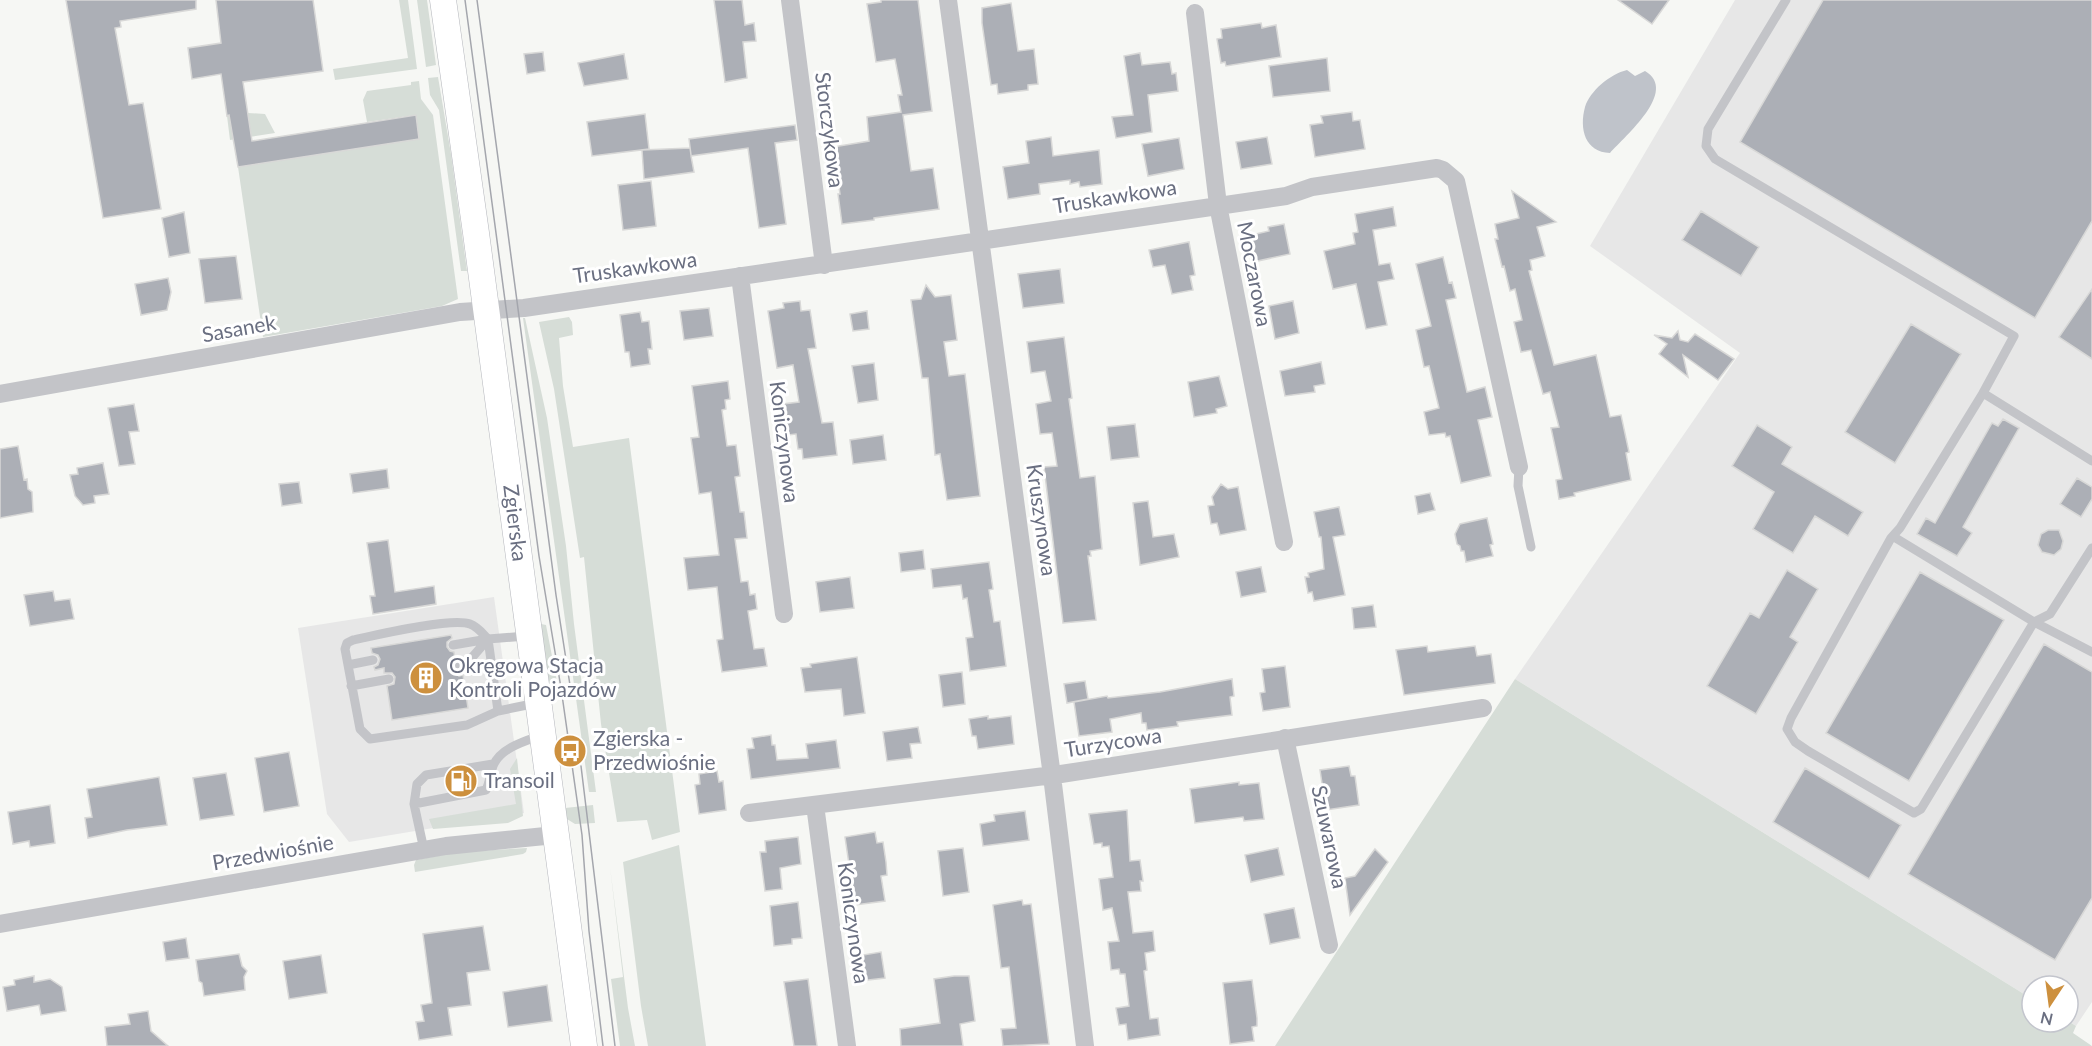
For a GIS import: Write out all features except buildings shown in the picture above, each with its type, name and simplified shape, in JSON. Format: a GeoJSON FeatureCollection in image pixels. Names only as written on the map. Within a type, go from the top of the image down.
{"type":"FeatureCollection","features":[{"type":"Feature","properties":{"kind":"main road","name":"Zgierska"},"geometry":{"type":"LineString","coordinates":[[443,0],[584,1046]]}},
{"type":"Feature","properties":{"kind":"street","name":"Storczykowa"},"geometry":{"type":"LineString","coordinates":[[789,0],[824,265]]}},
{"type":"Feature","properties":{"kind":"street","name":"Kruszynowa"},"geometry":{"type":"LineString","coordinates":[[948,0],[1052,776],[1085,1046]]}},
{"type":"Feature","properties":{"kind":"street","name":"Moczarowa"},"geometry":{"type":"LineString","coordinates":[[1195,13],[1218,205],[1284,542]]}},
{"type":"Feature","properties":{"kind":"street","name":"Truskawkowa"},"geometry":{"type":"LineString","coordinates":[[486,310],[524,308],[824,265],[1286,196],[1312,187],[1428,168],[1443,170],[1456,181],[1519,467]]}},
{"type":"Feature","properties":{"kind":"street","name":"Koniczynowa"},"geometry":{"type":"LineString","coordinates":[[740,276],[784,614]]}},
{"type":"Feature","properties":{"kind":"street","name":"Sasanek"},"geometry":{"type":"LineString","coordinates":[[0,394],[449,314],[486,310]]}},
{"type":"Feature","properties":{"kind":"street","name":"Turzycowa"},"geometry":{"type":"LineString","coordinates":[[749,813],[1052,776],[1483,708]]}},
{"type":"Feature","properties":{"kind":"street","name":"Szuwarowa"},"geometry":{"type":"LineString","coordinates":[[1285,738],[1329,945]]}},
{"type":"Feature","properties":{"kind":"street","name":"Koniczynowa"},"geometry":{"type":"LineString","coordinates":[[815,805],[847,1046]]}},
{"type":"Feature","properties":{"kind":"street","name":"Przedwiośnie"},"geometry":{"type":"LineString","coordinates":[[0,924],[464,843],[555,835]]}},
{"type":"Feature","properties":{"kind":"lane"},"geometry":{"type":"LineString","coordinates":[[1786,0],[1708,129],[1706,146],[1715,159],[2014,336],[1983,393],[1894,537],[1891,538],[1791,718],[1787,729],[1795,742],[1914,813],[1921,809],[2034,622],[2050,614],[2092,548]]}},
{"type":"Feature","properties":{"kind":"lane"},"geometry":{"type":"LineString","coordinates":[[1983,393],[2092,461]]}},
{"type":"Feature","properties":{"kind":"lane"},"geometry":{"type":"LineString","coordinates":[[1519,467],[1518,486],[1531,548]]}},
{"type":"Feature","properties":{"kind":"lane"},"geometry":{"type":"LineString","coordinates":[[1894,537],[2034,622],[2092,652]]}},
{"type":"Feature","properties":{"kind":"lane"},"geometry":{"type":"LineString","coordinates":[[498,711],[488,639],[468,623],[449,623],[347,643],[345,649],[360,729],[370,739],[474,723],[498,711],[537,703]]}},
{"type":"Feature","properties":{"kind":"lane"},"geometry":{"type":"LineString","coordinates":[[453,645],[488,639],[529,636]]}},
{"type":"Feature","properties":{"kind":"lane"},"geometry":{"type":"LineString","coordinates":[[457,666],[469,661],[488,639]]}},
{"type":"Feature","properties":{"kind":"lane"},"geometry":{"type":"LineString","coordinates":[[348,665],[373,660]]}},
{"type":"Feature","properties":{"kind":"lane"},"geometry":{"type":"LineString","coordinates":[[351,686],[389,679]]}},
{"type":"Feature","properties":{"kind":"lane"},"geometry":{"type":"LineString","coordinates":[[424,850],[414,804],[417,784],[426,776],[493,764],[512,748],[542,735]]}},
{"type":"Feature","properties":{"kind":"lane"},"geometry":{"type":"LineString","coordinates":[[414,804],[486,790],[493,764]]}},
{"type":"Feature","properties":{"kind":"shaded area"},"geometry":{"type":"Polygon","coordinates":[[[399,0],[408,0],[417,69],[335,80],[333,69],[408,58],[399,0]]]}},
{"type":"Feature","properties":{"kind":"shaded area"},"geometry":{"type":"Polygon","coordinates":[[[417,0],[427,0],[436,65],[426,67],[417,0]]]}},
{"type":"Feature","properties":{"kind":"shaded area"},"geometry":{"type":"Polygon","coordinates":[[[1735,0],[2092,0],[2092,1002],[2080,1020],[2080,974],[2020,974],[2020,992],[1515,679],[1740,353],[1590,246],[1735,0]]]}},
{"type":"Feature","properties":{"kind":"shaded area"},"geometry":{"type":"Polygon","coordinates":[[[1627,70],[1635,76],[1645,71],[1654,80],[1656,90],[1653,101],[1637,125],[1610,153],[1602,152],[1590,144],[1586,138],[1583,123],[1585,107],[1591,95],[1602,84],[1614,75],[1627,70]]]}},
{"type":"Feature","properties":{"kind":"shaded area"},"geometry":{"type":"Polygon","coordinates":[[[438,77],[467,271],[461,271],[439,110],[430,95],[428,78],[438,77]]]}},
{"type":"Feature","properties":{"kind":"shaded area"},"geometry":{"type":"Polygon","coordinates":[[[419,81],[421,99],[433,115],[458,299],[442,306],[263,337],[238,167],[419,139],[415,115],[367,122],[363,100],[367,91],[411,85],[411,82],[419,81]]]}},
{"type":"Feature","properties":{"kind":"shaded area"},"geometry":{"type":"Polygon","coordinates":[[[248,113],[265,114],[275,133],[230,140],[227,116],[248,113]]]}},
{"type":"Feature","properties":{"kind":"shaded area"},"geometry":{"type":"Polygon","coordinates":[[[569,317],[572,322],[573,335],[559,338],[563,386],[573,447],[629,438],[680,832],[652,840],[647,820],[617,822],[601,724],[584,557],[580,558],[554,389],[539,322],[569,317]]]}},
{"type":"Feature","properties":{"kind":"shaded area"},"geometry":{"type":"Polygon","coordinates":[[[523,318],[525,318],[547,418],[566,546],[596,792],[589,792],[523,318]]]}},
{"type":"Feature","properties":{"kind":"shaded area"},"geometry":{"type":"Polygon","coordinates":[[[494,597],[524,813],[349,842],[327,814],[298,628],[494,597]]]}},
{"type":"Feature","properties":{"kind":"shaded area"},"geometry":{"type":"Polygon","coordinates":[[[541,624],[546,625],[557,682],[549,683],[541,624]]]}},
{"type":"Feature","properties":{"kind":"shaded area"},"geometry":{"type":"Polygon","coordinates":[[[1515,679],[2020,992],[2020,1034],[2074,1034],[2092,1046],[1275,1046],[1515,679]]]}},
{"type":"Feature","properties":{"kind":"shaded area"},"geometry":{"type":"Polygon","coordinates":[[[517,758],[523,816],[508,823],[433,829],[429,819],[516,804],[510,769],[517,758]]]}},
{"type":"Feature","properties":{"kind":"shaded area"},"geometry":{"type":"Polygon","coordinates":[[[593,805],[595,823],[575,824],[567,819],[565,808],[593,805]]]}},
{"type":"Feature","properties":{"kind":"shaded area"},"geometry":{"type":"Polygon","coordinates":[[[679,845],[706,1046],[648,1046],[623,862],[679,845]]]}},
{"type":"Feature","properties":{"kind":"shaded area"},"geometry":{"type":"Polygon","coordinates":[[[527,848],[523,854],[415,872],[416,860],[458,852],[527,848]]]}},
{"type":"Feature","properties":{"kind":"shaded area"},"geometry":{"type":"Polygon","coordinates":[[[610,867],[635,1046],[620,1046],[611,979],[623,977],[610,867]]]}},
{"type":"Feature","properties":{"kind":"tram line"},"geometry":{"type":"LineString","coordinates":[[465,0],[539,556],[582,835],[589,931],[603,1046]]}},
{"type":"Feature","properties":{"kind":"tram line"},"geometry":{"type":"LineString","coordinates":[[477,0],[556,595],[572,698]]}},
{"type":"Feature","properties":{"kind":"tram line"},"geometry":{"type":"LineString","coordinates":[[581,766],[615,1046]]}},
{"type":"Feature","properties":{"kind":"place","name":"Okręgowa Stacja Kontroli Pojazdów"},"geometry":{"type":"Point","coordinates":[426,678]}},
{"type":"Feature","properties":{"kind":"place","name":"Zgierska - Przedwiośnie"},"geometry":{"type":"Point","coordinates":[570,751]}},
{"type":"Feature","properties":{"kind":"place","name":"Transoil"},"geometry":{"type":"Point","coordinates":[461,781]}}]}
